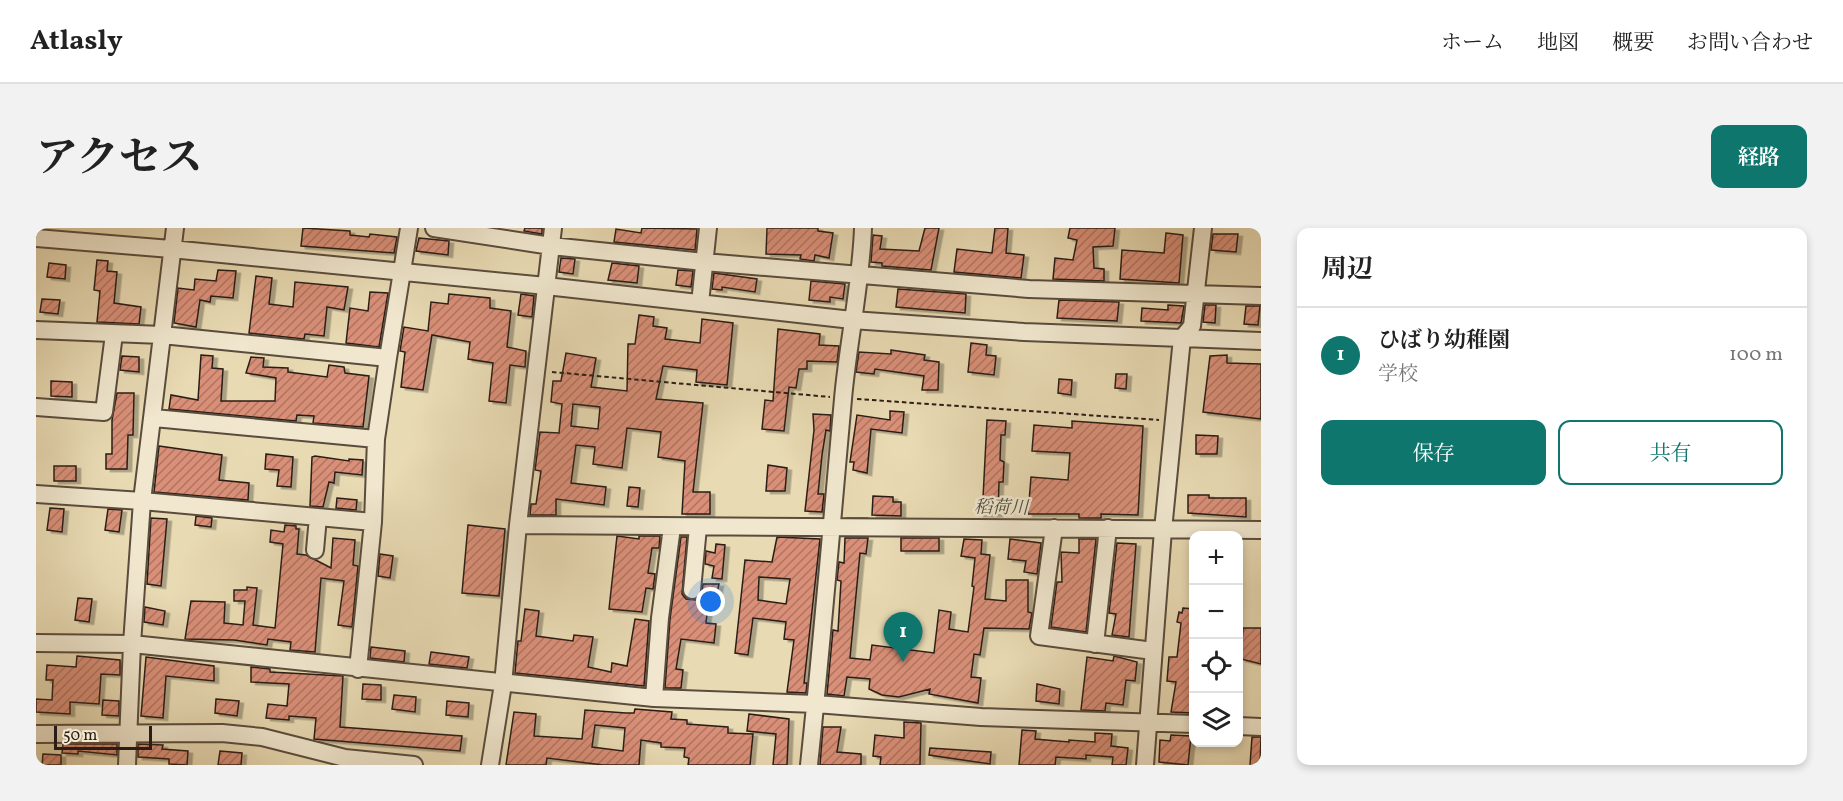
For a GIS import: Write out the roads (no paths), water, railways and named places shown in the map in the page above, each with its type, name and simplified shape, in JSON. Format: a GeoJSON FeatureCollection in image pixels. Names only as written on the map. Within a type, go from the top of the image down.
{"type":"FeatureCollection","features":[{"type":"Feature","properties":{"kind":"street"},"geometry":{"type":"LineString","coordinates":[[38,228],[36,239],[171,249],[546,286],[852,320],[1024,332],[1261,341]]}},
{"type":"Feature","properties":{"kind":"street"},"geometry":{"type":"LineString","coordinates":[[127,765],[132,644],[142,501],[154,418],[175,228]]}},
{"type":"Feature","properties":{"kind":"street"},"geometry":{"type":"LineString","coordinates":[[358,669],[373,522],[376,440],[409,228]]}},
{"type":"Feature","properties":{"kind":"street"},"geometry":{"type":"LineString","coordinates":[[434,228],[550,246],[704,262],[1029,289],[1261,296]]}},
{"type":"Feature","properties":{"kind":"street"},"geometry":{"type":"LineString","coordinates":[[490,765],[503,684],[518,525],[553,228]]}},
{"type":"Feature","properties":{"kind":"street"},"geometry":{"type":"LineString","coordinates":[[700,303],[708,228]]}},
{"type":"Feature","properties":{"kind":"street"},"geometry":{"type":"LineString","coordinates":[[809,765],[834,529],[843,398],[860,275],[863,228]]}},
{"type":"Feature","properties":{"kind":"street"},"geometry":{"type":"LineString","coordinates":[[1145,765],[1163,530],[1182,338],[1192,326],[1203,228]]}},
{"type":"Feature","properties":{"kind":"street"},"geometry":{"type":"LineString","coordinates":[[36,330],[162,335],[388,358]]}},
{"type":"Feature","properties":{"kind":"street"},"geometry":{"type":"LineString","coordinates":[[36,407],[104,412],[114,333]]}},
{"type":"Feature","properties":{"kind":"street"},"geometry":{"type":"LineString","coordinates":[[154,418],[376,440]]}},
{"type":"Feature","properties":{"kind":"street"},"geometry":{"type":"LineString","coordinates":[[36,494],[142,501],[373,522]]}},
{"type":"Feature","properties":{"kind":"street"},"geometry":{"type":"LineString","coordinates":[[315,550],[318,517]]}},
{"type":"Feature","properties":{"kind":"street"},"geometry":{"type":"LineString","coordinates":[[518,525],[834,529],[1261,530]]}},
{"type":"Feature","properties":{"kind":"street"},"geometry":{"type":"LineString","coordinates":[[654,698],[660,618],[672,527]]}},
{"type":"Feature","properties":{"kind":"street"},"geometry":{"type":"LineString","coordinates":[[692,590],[698,527]]}},
{"type":"Feature","properties":{"kind":"street"},"geometry":{"type":"LineString","coordinates":[[1054,528],[1039,636],[1153,651]]}},
{"type":"Feature","properties":{"kind":"street"},"geometry":{"type":"LineString","coordinates":[[1095,644],[1108,528]]}},
{"type":"Feature","properties":{"kind":"street"},"geometry":{"type":"LineString","coordinates":[[36,643],[132,644],[654,698],[816,704],[981,717],[1189,724]]}},
{"type":"Feature","properties":{"kind":"street"},"geometry":{"type":"LineString","coordinates":[[1243,726],[1261,727]]}},
{"type":"Feature","properties":{"kind":"street"},"geometry":{"type":"LineString","coordinates":[[36,734],[222,733],[262,737],[345,758],[414,765]]}},
{"type":"Feature","properties":{"kind":"waterway","name":"稻荷川"},"geometry":{"type":"LineString","coordinates":[[847,519],[867,519]]}},
{"type":"Feature","properties":{"kind":"place","name":"ひばり幼稚園"},"geometry":{"type":"Point","coordinates":[903,662]}}]}
